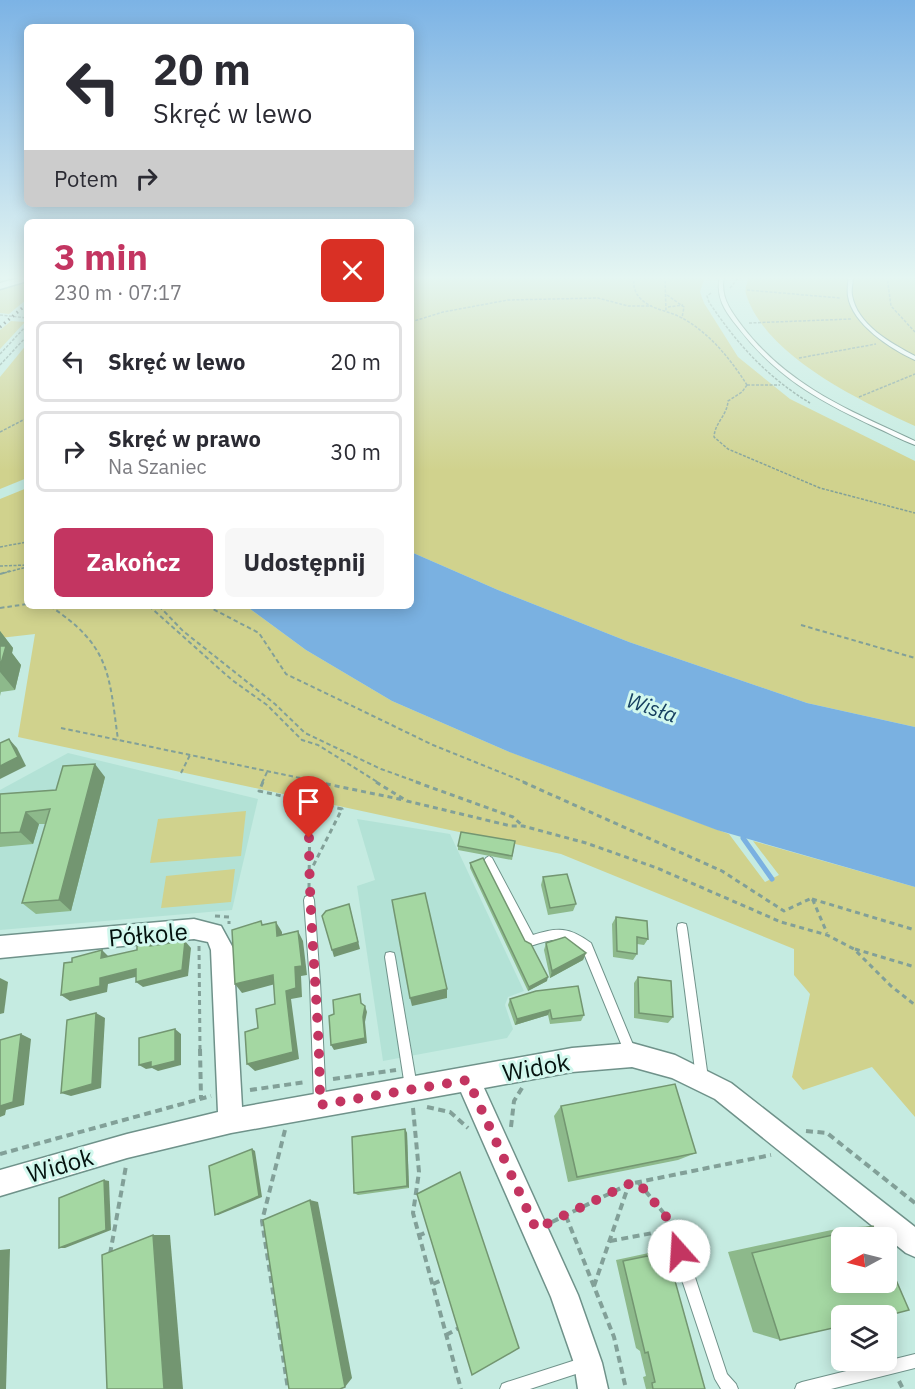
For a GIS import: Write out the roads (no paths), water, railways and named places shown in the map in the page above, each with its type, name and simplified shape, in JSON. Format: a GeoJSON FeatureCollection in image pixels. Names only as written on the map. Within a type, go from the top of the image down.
{"type":"FeatureCollection","features":[{"type":"Feature","properties":{"kind":"street","name":"Półkole"},"geometry":{"type":"LineString","coordinates":[[0,947],[194,929],[213,933],[222,948],[231,1121]]}},
{"type":"Feature","properties":{"kind":"street","name":"Widok"},"geometry":{"type":"LineString","coordinates":[[0,1183],[127,1146],[231,1121],[320,1105],[409,1102],[468,1080],[572,1060],[632,1055],[675,1067],[702,1078],[799,1139],[915,1244]]}},
{"type":"Feature","properties":{"kind":"street"},"geometry":{"type":"LineString","coordinates":[[468,1080],[564,1295],[588,1363],[593,1389]]}},
{"type":"Feature","properties":{"kind":"lane"},"geometry":{"type":"LineString","coordinates":[[749,341],[768,362],[821,398],[915,443]]}},
{"type":"Feature","properties":{"kind":"lane"},"geometry":{"type":"LineString","coordinates":[[888,341],[915,358]]}},
{"type":"Feature","properties":{"kind":"lane"},"geometry":{"type":"LineString","coordinates":[[489,861],[530,941],[560,932],[573,936],[587,947],[632,1055]]}},
{"type":"Feature","properties":{"kind":"lane"},"geometry":{"type":"LineString","coordinates":[[309,900],[320,1105]]}},
{"type":"Feature","properties":{"kind":"lane"},"geometry":{"type":"LineString","coordinates":[[682,928],[702,1078]]}},
{"type":"Feature","properties":{"kind":"lane"},"geometry":{"type":"LineString","coordinates":[[390,957],[409,1102]]}},
{"type":"Feature","properties":{"kind":"lane"},"geometry":{"type":"LineString","coordinates":[[672,1229],[714,1358],[722,1379],[731,1389]]}},
{"type":"Feature","properties":{"kind":"lane"},"geometry":{"type":"LineString","coordinates":[[802,1389],[915,1361]]}},
{"type":"Feature","properties":{"kind":"lane"},"geometry":{"type":"LineString","coordinates":[[507,1389],[588,1363]]}},
{"type":"Feature","properties":{"kind":"water","name":"Wisła"},"geometry":{"type":"Polygon","coordinates":[[[414,553],[498,590],[629,642],[807,703],[915,727],[915,887],[717,830],[507,751],[392,701],[306,650],[250,609],[414,609],[414,553]]]}},
{"type":"Feature","properties":{"kind":"waterway"},"geometry":{"type":"LineString","coordinates":[[743,838],[772,879]]}}]}
